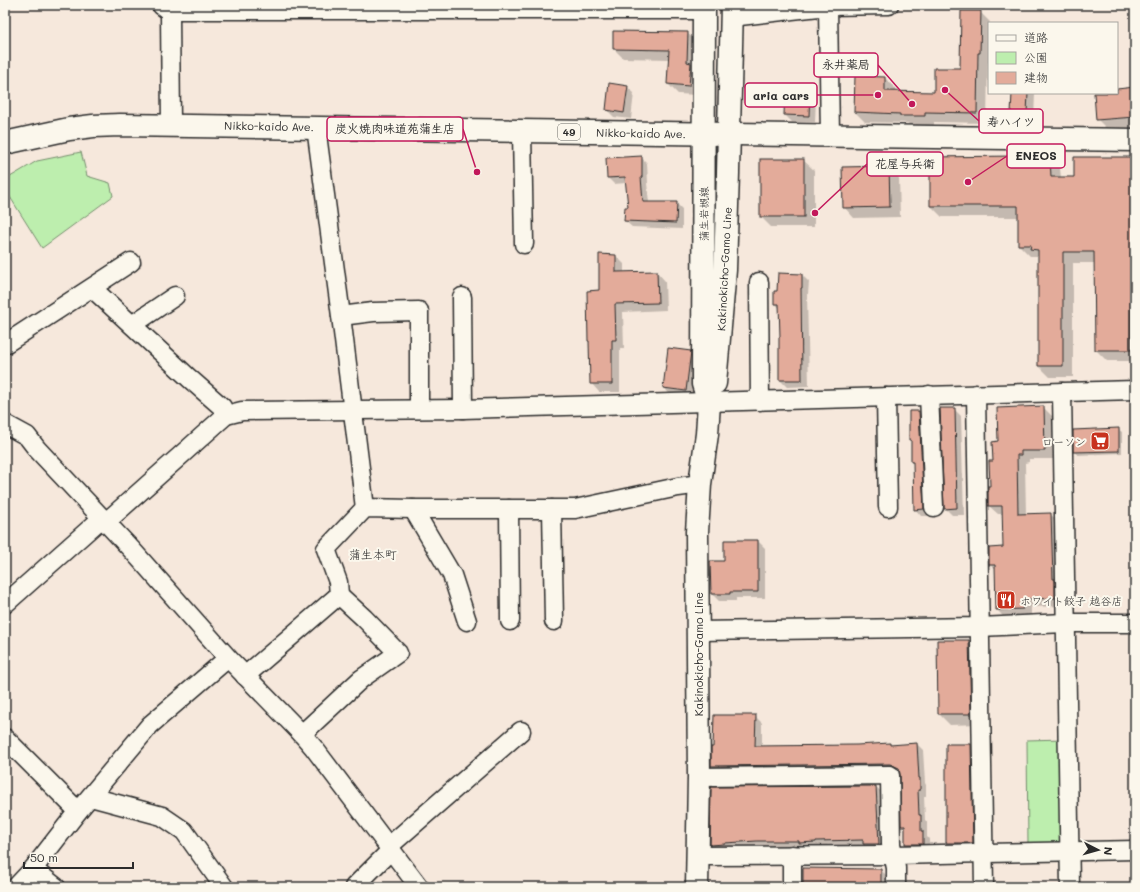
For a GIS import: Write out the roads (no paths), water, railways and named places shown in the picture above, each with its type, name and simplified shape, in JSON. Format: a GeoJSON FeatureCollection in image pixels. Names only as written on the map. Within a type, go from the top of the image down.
{"type":"FeatureCollection","features":[{"type":"Feature","properties":{"kind":"main road","name":"蒲生岩槻線"},"geometry":{"type":"LineString","coordinates":[[704,7],[703,384],[708,412]]}},
{"type":"Feature","properties":{"kind":"main road","name":"Kakinokicho-Gamo Line"},"geometry":{"type":"LineString","coordinates":[[697,887],[699,777],[697,532],[700,484],[708,412],[716,382],[725,270],[732,11]]}},
{"type":"Feature","properties":{"kind":"main road","name":"Nikko-kaido Ave."},"geometry":{"type":"LineString","coordinates":[[5,143],[69,129],[120,125],[1135,140]]}},
{"type":"Feature","properties":{"kind":"street"},"geometry":{"type":"LineString","coordinates":[[732,11],[828,6],[889,5]]}},
{"type":"Feature","properties":{"kind":"street"},"geometry":{"type":"LineString","coordinates":[[828,6],[830,136]]}},
{"type":"Feature","properties":{"kind":"street"},"geometry":{"type":"LineString","coordinates":[[171,125],[166,8],[177,10],[463,7],[704,7]]}},
{"type":"Feature","properties":{"kind":"street"},"geometry":{"type":"LineString","coordinates":[[316,127],[365,508]]}},
{"type":"Feature","properties":{"kind":"street"},"geometry":{"type":"LineString","coordinates":[[522,131],[524,244]]}},
{"type":"Feature","properties":{"kind":"street"},"geometry":{"type":"LineString","coordinates":[[5,344],[131,262]]}},
{"type":"Feature","properties":{"kind":"street"},"geometry":{"type":"LineString","coordinates":[[759,282],[760,401]]}},
{"type":"Feature","properties":{"kind":"street"},"geometry":{"type":"LineString","coordinates":[[92,288],[222,407],[226,416]]}},
{"type":"Feature","properties":{"kind":"street"},"geometry":{"type":"LineString","coordinates":[[132,325],[175,296]]}},
{"type":"Feature","properties":{"kind":"street"},"geometry":{"type":"LineString","coordinates":[[462,297],[463,409]]}},
{"type":"Feature","properties":{"kind":"street"},"geometry":{"type":"LineString","coordinates":[[341,316],[373,312],[419,311],[419,409]]}},
{"type":"Feature","properties":{"kind":"street"},"geometry":{"type":"LineString","coordinates":[[5,604],[226,416],[242,411],[463,409],[708,412],[760,401],[1135,390]]}},
{"type":"Feature","properties":{"kind":"street"},"geometry":{"type":"LineString","coordinates":[[1062,392],[1070,887]]}},
{"type":"Feature","properties":{"kind":"street"},"geometry":{"type":"LineString","coordinates":[[976,394],[984,887]]}},
{"type":"Feature","properties":{"kind":"street"},"geometry":{"type":"LineString","coordinates":[[929,395],[934,507]]}},
{"type":"Feature","properties":{"kind":"street"},"geometry":{"type":"LineString","coordinates":[[886,397],[888,507]]}},
{"type":"Feature","properties":{"kind":"street"},"geometry":{"type":"LineString","coordinates":[[5,424],[27,436],[37,449],[104,520],[228,658],[302,734],[419,887]]}},
{"type":"Feature","properties":{"kind":"street"},"geometry":{"type":"LineString","coordinates":[[302,734],[361,679],[398,653],[339,595],[338,582],[326,548],[365,508],[575,509],[678,487],[700,484]]}},
{"type":"Feature","properties":{"kind":"street"},"geometry":{"type":"LineString","coordinates":[[413,509],[452,575],[467,621]]}},
{"type":"Feature","properties":{"kind":"street"},"geometry":{"type":"LineString","coordinates":[[508,509],[510,621]]}},
{"type":"Feature","properties":{"kind":"street"},"geometry":{"type":"LineString","coordinates":[[552,509],[554,621]]}},
{"type":"Feature","properties":{"kind":"street"},"geometry":{"type":"LineString","coordinates":[[245,676],[339,595]]}},
{"type":"Feature","properties":{"kind":"street"},"geometry":{"type":"LineString","coordinates":[[698,631],[980,627],[1065,623],[1135,623]]}},
{"type":"Feature","properties":{"kind":"street"},"geometry":{"type":"LineString","coordinates":[[16,887],[33,869],[78,811],[150,725],[228,658]]}},
{"type":"Feature","properties":{"kind":"street"},"geometry":{"type":"LineString","coordinates":[[354,887],[390,848],[521,732]]}},
{"type":"Feature","properties":{"kind":"street"},"geometry":{"type":"LineString","coordinates":[[5,738],[78,811]]}},
{"type":"Feature","properties":{"kind":"street"},"geometry":{"type":"LineString","coordinates":[[699,777],[890,775],[891,844],[896,868],[896,887]]}},
{"type":"Feature","properties":{"kind":"street"},"geometry":{"type":"LineString","coordinates":[[91,797],[162,816],[184,830],[224,887]]}},
{"type":"Feature","properties":{"kind":"street"},"geometry":{"type":"LineString","coordinates":[[697,856],[894,855],[1135,850]]}},
{"type":"Feature","properties":{"kind":"street"},"geometry":{"type":"LineString","coordinates":[[792,856],[792,887]]}},
{"type":"Feature","properties":{"kind":"street"},"geometry":{"type":"LineString","coordinates":[[33,869],[56,887]]}},
{"type":"Feature","properties":{"kind":"place","name":"寿ハイツ"},"geometry":{"type":"Point","coordinates":[945,90]}},
{"type":"Feature","properties":{"kind":"place","name":"aria cars"},"geometry":{"type":"Point","coordinates":[878,95]}},
{"type":"Feature","properties":{"kind":"place","name":"永井薬局"},"geometry":{"type":"Point","coordinates":[912,104]}},
{"type":"Feature","properties":{"kind":"place","name":"炭火焼肉味道苑蒲生店"},"geometry":{"type":"Point","coordinates":[477,172]}},
{"type":"Feature","properties":{"kind":"place","name":"ENEOS"},"geometry":{"type":"Point","coordinates":[968,182]}},
{"type":"Feature","properties":{"kind":"place","name":"花屋与兵衛"},"geometry":{"type":"Point","coordinates":[815,213]}},
{"type":"Feature","properties":{"kind":"place","name":"ローソン"},"geometry":{"type":"Point","coordinates":[1100,441]}},
{"type":"Feature","properties":{"kind":"place","name":"ホワイト餃子 越谷店"},"geometry":{"type":"Point","coordinates":[1006,600]}},
{"type":"Feature","properties":{"kind":"district","name":"蒲生本町"},"geometry":{"type":"Point","coordinates":[373,554]}}]}
